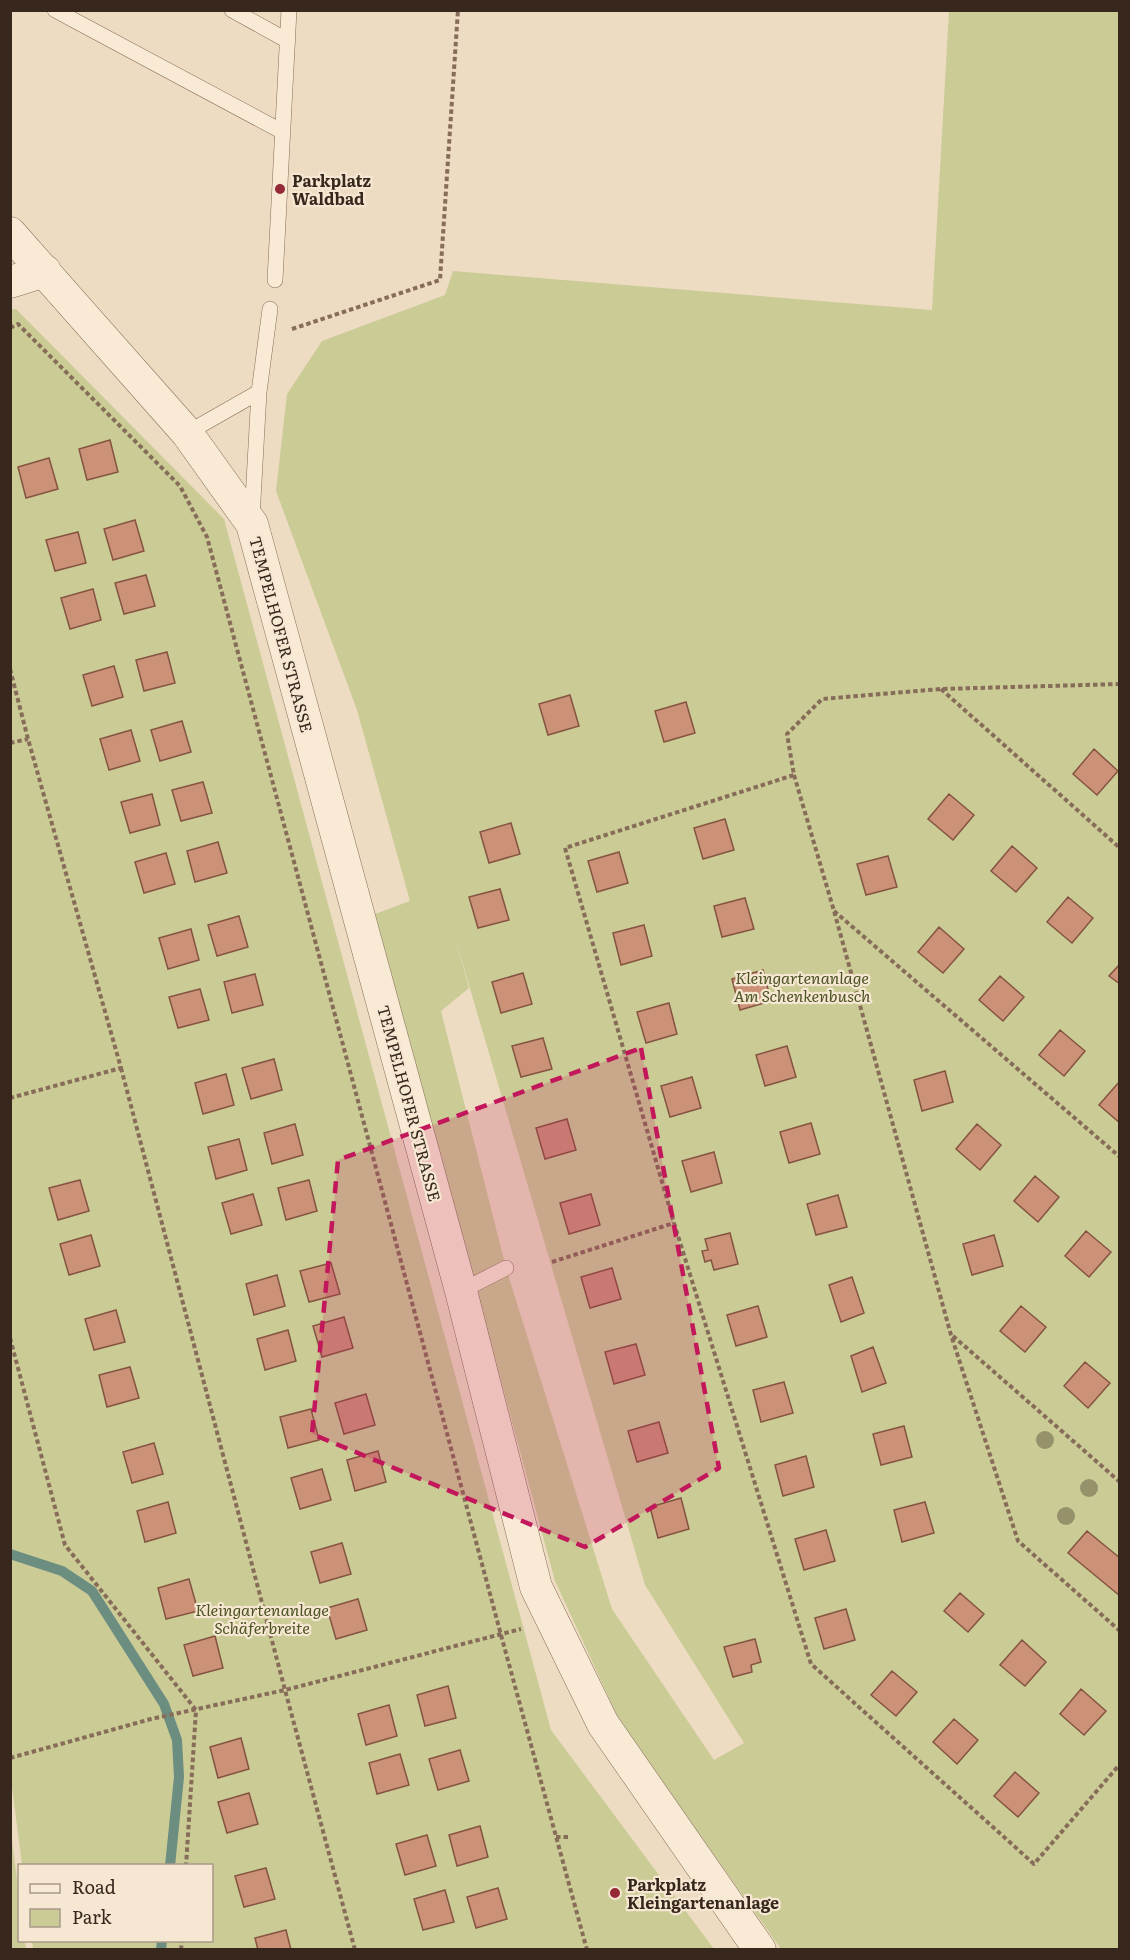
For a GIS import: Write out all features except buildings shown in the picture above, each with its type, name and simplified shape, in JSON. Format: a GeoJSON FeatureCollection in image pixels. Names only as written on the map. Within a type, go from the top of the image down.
{"type":"FeatureCollection","features":[{"type":"Feature","properties":{"kind":"street","name":"TEMPELHOFER STRASSE"},"geometry":{"type":"LineString","coordinates":[[10,233],[187,433],[252,524],[461,1292],[536,1587],[603,1724],[760,1950]]}},
{"type":"Feature","properties":{"kind":"street"},"geometry":{"type":"LineString","coordinates":[[10,282],[45,271]]}},
{"type":"Feature","properties":{"kind":"lane"},"geometry":{"type":"LineString","coordinates":[[55,10],[283,132]]}},
{"type":"Feature","properties":{"kind":"lane"},"geometry":{"type":"LineString","coordinates":[[232,10],[288,41]]}},
{"type":"Feature","properties":{"kind":"lane"},"geometry":{"type":"LineString","coordinates":[[275,280],[289,10]]}},
{"type":"Feature","properties":{"kind":"lane"},"geometry":{"type":"LineString","coordinates":[[252,524],[259,392],[270,309]]}},
{"type":"Feature","properties":{"kind":"lane"},"geometry":{"type":"LineString","coordinates":[[187,433],[259,392]]}},
{"type":"Feature","properties":{"kind":"lane"},"geometry":{"type":"LineString","coordinates":[[461,1292],[506,1268]]}},
{"type":"Feature","properties":{"kind":"path"},"geometry":{"type":"LineString","coordinates":[[266,337],[440,280],[458,10]]}},
{"type":"Feature","properties":{"kind":"path"},"geometry":{"type":"LineString","coordinates":[[10,328],[18,324],[180,486],[207,537],[587,1950]]}},
{"type":"Feature","properties":{"kind":"path"},"geometry":{"type":"LineString","coordinates":[[10,669],[121,1068],[355,1950]]}},
{"type":"Feature","properties":{"kind":"path"},"geometry":{"type":"LineString","coordinates":[[1119,684],[941,689],[822,699],[787,734],[794,775],[834,911],[951,1335],[1018,1541],[1119,1631]]}},
{"type":"Feature","properties":{"kind":"path"},"geometry":{"type":"LineString","coordinates":[[941,689],[1119,848]]}},
{"type":"Feature","properties":{"kind":"path"},"geometry":{"type":"LineString","coordinates":[[10,743],[28,739]]}},
{"type":"Feature","properties":{"kind":"path"},"geometry":{"type":"LineString","coordinates":[[794,775],[565,848],[674,1223],[811,1664],[1034,1864],[1119,1764]]}},
{"type":"Feature","properties":{"kind":"path"},"geometry":{"type":"LineString","coordinates":[[834,911],[1119,1157]]}},
{"type":"Feature","properties":{"kind":"path"},"geometry":{"type":"LineString","coordinates":[[10,1098],[121,1068]]}},
{"type":"Feature","properties":{"kind":"path"},"geometry":{"type":"LineString","coordinates":[[552,1262],[674,1223]]}},
{"type":"Feature","properties":{"kind":"path"},"geometry":{"type":"LineString","coordinates":[[951,1335],[1119,1482]]}},
{"type":"Feature","properties":{"kind":"path"},"geometry":{"type":"LineString","coordinates":[[10,1338],[65,1545],[196,1710],[186,1864]]}},
{"type":"Feature","properties":{"kind":"path"},"geometry":{"type":"LineString","coordinates":[[10,1758],[151,1719],[285,1690],[501,1635]]}},
{"type":"Feature","properties":{"kind":"path"},"geometry":{"type":"LineString","coordinates":[[556,1837],[569,1837]]}},
{"type":"Feature","properties":{"kind":"highlighted area"},"geometry":{"type":"Polygon","coordinates":[[[641,1048],[719,1468],[585,1547],[312,1434],[338,1160],[641,1048]]]}},
{"type":"Feature","properties":{"kind":"green space","name":"Kleingartenanlage Am Schenkenbusch"},"geometry":{"type":"Polygon","coordinates":[[[949,11],[1119,11],[1119,1949],[781,1949],[621,1724],[555,1581],[375,914],[410,901],[357,710],[276,491],[287,394],[322,341],[445,295],[453,271],[932,310],[949,11]],[[454,934],[469,988],[441,1011],[506,1268],[612,1609],[714,1760],[744,1743],[645,1585],[454,934]]]}},
{"type":"Feature","properties":{"kind":"green space","name":"Kleingartenanlage Schäferbreite"},"geometry":{"type":"Polygon","coordinates":[[[16,309],[224,519],[551,1730],[714,1949],[33,1949],[32,1942],[213,1942],[213,1864],[22,1864],[11,1779],[10,310],[16,309]]]}},
{"type":"Feature","properties":{"kind":"green space"},"geometry":{"type":"Polygon","coordinates":[[[10,1824],[18,1887],[18,1942],[25,1942],[26,1949],[11,1949],[10,1824]]]}},
{"type":"Feature","properties":{"kind":"waterway"},"geometry":{"type":"LineString","coordinates":[[10,1554],[62,1571],[92,1591],[164,1704],[177,1740],[179,1777],[170,1864]]}},
{"type":"Feature","properties":{"kind":"waterway"},"geometry":{"type":"LineString","coordinates":[[161,1950],[162,1942]]}},
{"type":"Feature","properties":{"kind":"place","name":"Parkplatz Waldbad"},"geometry":{"type":"Point","coordinates":[280,189]}},
{"type":"Feature","properties":{"kind":"place","name":"Parkplatz Kleingartenanlage"},"geometry":{"type":"Point","coordinates":[615,1893]}}]}
